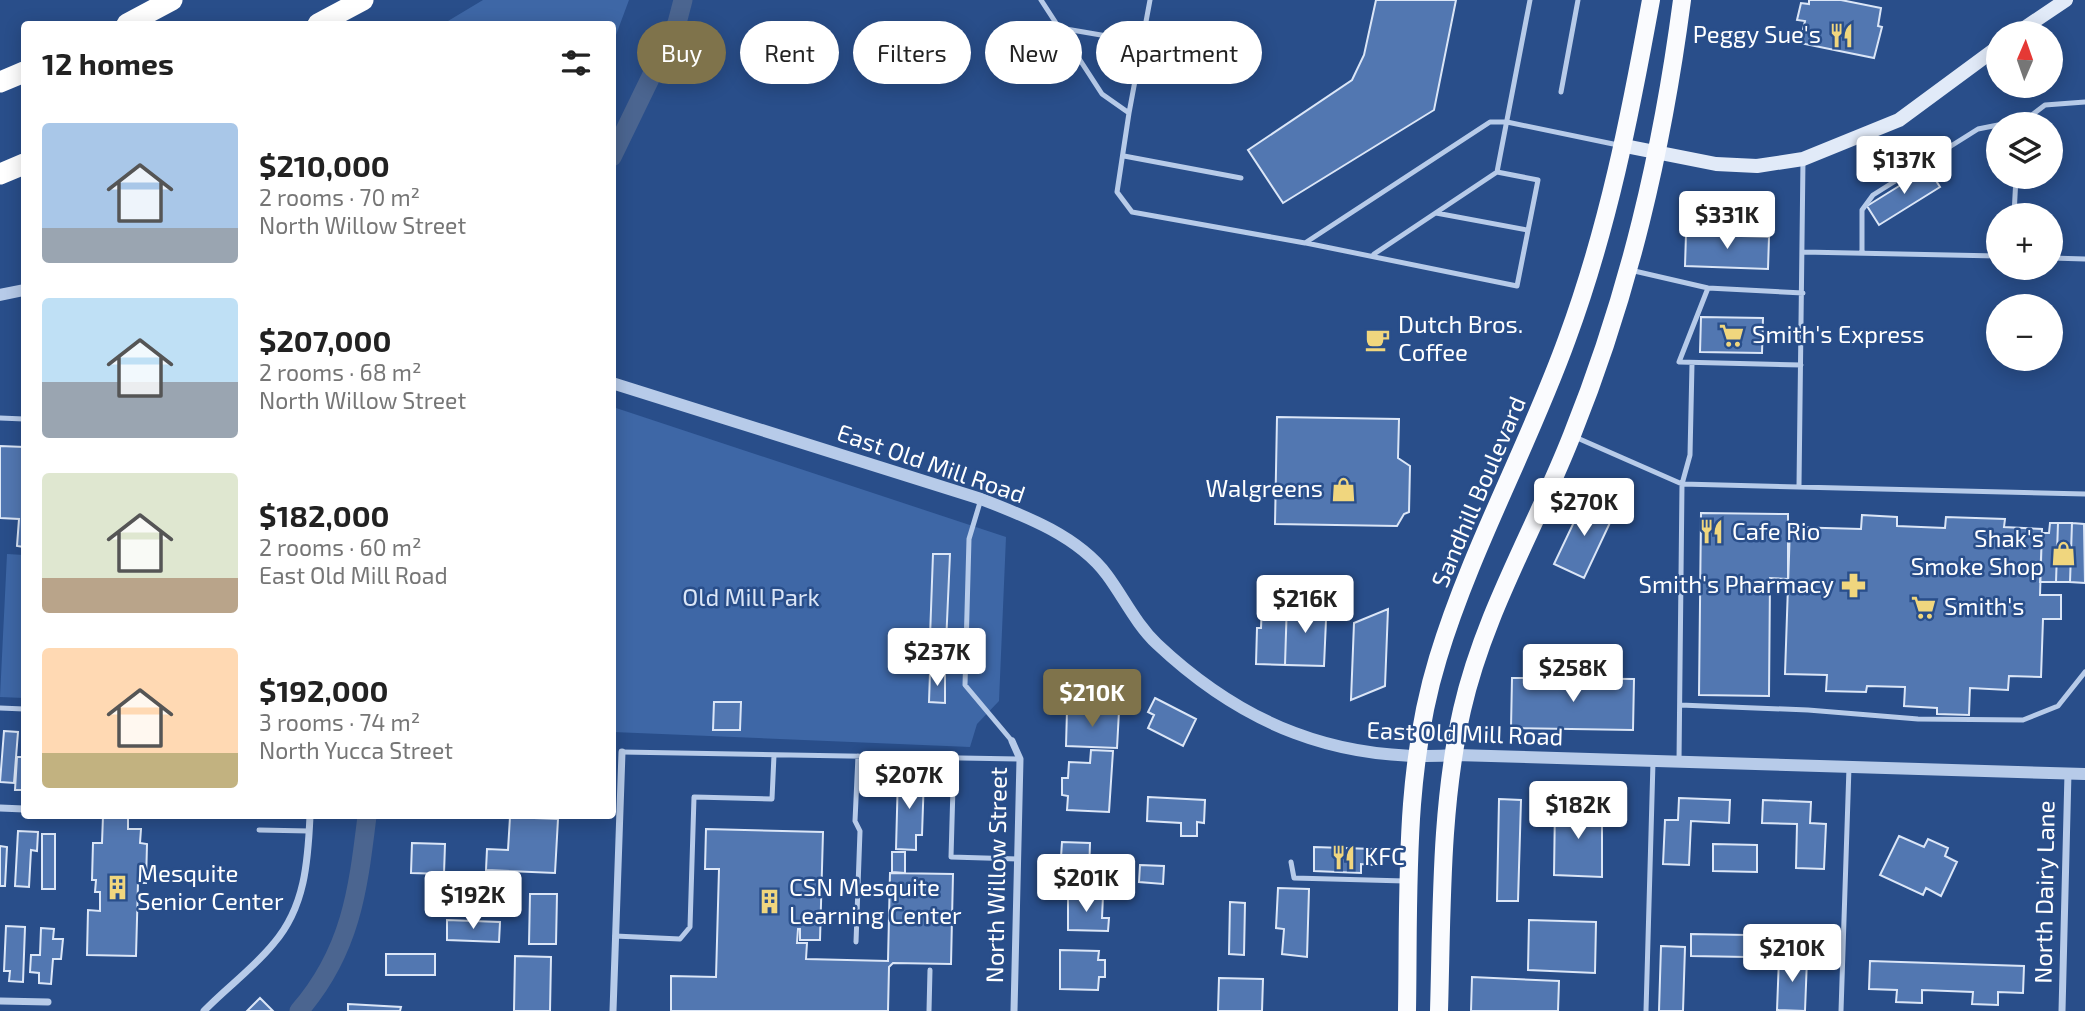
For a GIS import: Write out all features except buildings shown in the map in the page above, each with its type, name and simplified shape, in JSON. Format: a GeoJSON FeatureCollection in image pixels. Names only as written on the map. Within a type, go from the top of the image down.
{"type":"FeatureCollection","features":[{"type":"Feature","properties":{"kind":"highway"},"geometry":{"type":"LineString","coordinates":[[131,21],[164,0]]}},
{"type":"Feature","properties":{"kind":"highway"},"geometry":{"type":"LineString","coordinates":[[132,21],[172,0]]}},
{"type":"Feature","properties":{"kind":"highway"},"geometry":{"type":"LineString","coordinates":[[324,21],[363,0]]}},
{"type":"Feature","properties":{"kind":"highway"},"geometry":{"type":"LineString","coordinates":[[0,82],[21,73]]}},
{"type":"Feature","properties":{"kind":"highway"},"geometry":{"type":"LineString","coordinates":[[0,174],[21,165]]}},
{"type":"Feature","properties":{"kind":"main road","name":"Sandhill Boulevard"},"geometry":{"type":"LineString","coordinates":[[1407,1011],[1410,813],[1416,758],[1437,660],[1468,575],[1536,422],[1595,255],[1625,146],[1651,0]]}},
{"type":"Feature","properties":{"kind":"main road"},"geometry":{"type":"LineString","coordinates":[[1439,1011],[1445,831],[1462,710],[1501,592],[1572,436],[1630,270],[1657,153],[1682,0]]}},
{"type":"Feature","properties":{"kind":"main road"},"geometry":{"type":"LineString","coordinates":[[2035,21],[2066,0]]}},
{"type":"Feature","properties":{"kind":"main road"},"geometry":{"type":"LineString","coordinates":[[1625,146],[1716,164],[1757,166],[1803,159],[1899,120],[1986,56]]}},
{"type":"Feature","properties":{"kind":"street"},"geometry":{"type":"LineString","coordinates":[[0,295],[21,291]]}},
{"type":"Feature","properties":{"kind":"street","name":"East Old Mill Road"},"geometry":{"type":"LineString","coordinates":[[616,384],[981,499],[1020,514],[1082,550],[1105,573],[1133,617],[1156,643],[1210,686],[1282,728],[1339,749],[1416,758],[1456,755],[2085,774]]}},
{"type":"Feature","properties":{"kind":"street","name":"North Willow Street"},"geometry":{"type":"LineString","coordinates":[[1012,741],[1020,759],[1014,1011]]}},
{"type":"Feature","properties":{"kind":"street"},"geometry":{"type":"LineString","coordinates":[[613,1011],[622,752]]}},
{"type":"Feature","properties":{"kind":"street","name":"North Dairy Lane"},"geometry":{"type":"LineString","coordinates":[[2062,1011],[2068,773]]}},
{"type":"Feature","properties":{"kind":"street"},"geometry":{"type":"LineString","coordinates":[[0,808],[21,809]]}},
{"type":"Feature","properties":{"kind":"street"},"geometry":{"type":"LineString","coordinates":[[204,1011],[274,943],[295,911],[307,867],[310,819]]}},
{"type":"Feature","properties":{"kind":"street"},"geometry":{"type":"LineString","coordinates":[[0,1001],[48,1002]]}},
{"type":"Feature","properties":{"kind":"lane"},"geometry":{"type":"LineString","coordinates":[[1041,0],[1055,21]]}},
{"type":"Feature","properties":{"kind":"lane"},"geometry":{"type":"LineString","coordinates":[[1146,21],[1150,0]]}},
{"type":"Feature","properties":{"kind":"lane"},"geometry":{"type":"LineString","coordinates":[[1497,172],[1530,0]]}},
{"type":"Feature","properties":{"kind":"lane"},"geometry":{"type":"LineString","coordinates":[[1561,92],[1578,0]]}},
{"type":"Feature","properties":{"kind":"lane"},"geometry":{"type":"LineString","coordinates":[[1082,63],[1102,94],[1129,113]]}},
{"type":"Feature","properties":{"kind":"lane"},"geometry":{"type":"LineString","coordinates":[[1134,84],[1117,192],[1132,212],[1373,254],[1517,286],[1538,180],[1497,172],[1373,254]]}},
{"type":"Feature","properties":{"kind":"lane"},"geometry":{"type":"LineString","coordinates":[[2037,112],[2045,106],[2085,102]]}},
{"type":"Feature","properties":{"kind":"lane"},"geometry":{"type":"LineString","coordinates":[[1305,243],[1490,121],[1507,121],[1625,146]]}},
{"type":"Feature","properties":{"kind":"lane"},"geometry":{"type":"LineString","coordinates":[[1862,253],[1862,210],[1873,195],[1978,129],[1986,127]]}},
{"type":"Feature","properties":{"kind":"lane"},"geometry":{"type":"LineString","coordinates":[[1124,156],[1241,178]]}},
{"type":"Feature","properties":{"kind":"lane"},"geometry":{"type":"LineString","coordinates":[[1799,486],[1803,159]]}},
{"type":"Feature","properties":{"kind":"lane"},"geometry":{"type":"LineString","coordinates":[[1436,213],[1527,230]]}},
{"type":"Feature","properties":{"kind":"lane"},"geometry":{"type":"LineString","coordinates":[[1803,252],[1986,256]]}},
{"type":"Feature","properties":{"kind":"lane"},"geometry":{"type":"LineString","coordinates":[[2063,258],[2085,258]]}},
{"type":"Feature","properties":{"kind":"lane"},"geometry":{"type":"LineString","coordinates":[[1630,270],[1707,288],[1803,293]]}},
{"type":"Feature","properties":{"kind":"lane"},"geometry":{"type":"LineString","coordinates":[[1707,288],[1679,362],[1801,365]]}},
{"type":"Feature","properties":{"kind":"lane"},"geometry":{"type":"LineString","coordinates":[[1679,762],[1682,484],[1690,455],[1692,364]]}},
{"type":"Feature","properties":{"kind":"lane"},"geometry":{"type":"LineString","coordinates":[[0,418],[21,419]]}},
{"type":"Feature","properties":{"kind":"lane"},"geometry":{"type":"LineString","coordinates":[[1572,436],[1682,484],[2085,494]]}},
{"type":"Feature","properties":{"kind":"lane"},"geometry":{"type":"LineString","coordinates":[[981,499],[970,538],[965,685],[1012,741]]}},
{"type":"Feature","properties":{"kind":"lane"},"geometry":{"type":"LineString","coordinates":[[1680,705],[1808,710],[1918,719],[2023,720],[2058,706],[2085,672]]}},
{"type":"Feature","properties":{"kind":"lane"},"geometry":{"type":"LineString","coordinates":[[0,708],[21,709]]}},
{"type":"Feature","properties":{"kind":"lane"},"geometry":{"type":"LineString","coordinates":[[622,752],[1020,759]]}},
{"type":"Feature","properties":{"kind":"lane"},"geometry":{"type":"LineString","coordinates":[[615,936],[680,939],[690,927],[694,797],[772,799],[774,755]]}},
{"type":"Feature","properties":{"kind":"lane"},"geometry":{"type":"LineString","coordinates":[[856,942],[860,831],[855,821],[858,756]]}},
{"type":"Feature","properties":{"kind":"lane"},"geometry":{"type":"LineString","coordinates":[[1646,1011],[1653,761]]}},
{"type":"Feature","properties":{"kind":"lane"},"geometry":{"type":"LineString","coordinates":[[1841,1011],[1849,767]]}},
{"type":"Feature","properties":{"kind":"lane"},"geometry":{"type":"LineString","coordinates":[[953,788],[951,857],[1018,859]]}},
{"type":"Feature","properties":{"kind":"lane"},"geometry":{"type":"LineString","coordinates":[[259,830],[309,831]]}},
{"type":"Feature","properties":{"kind":"lane"},"geometry":{"type":"LineString","coordinates":[[1291,862],[1294,878],[1409,881]]}},
{"type":"Feature","properties":{"kind":"lane"},"geometry":{"type":"LineString","coordinates":[[929,1011],[930,970]]}},
{"type":"Feature","properties":{"kind":"green space"},"geometry":{"type":"Polygon","coordinates":[[[483,0],[629,0],[616,35],[616,21],[448,21],[483,0]]]}},
{"type":"Feature","properties":{"kind":"green space","name":"Old Mill Park"},"geometry":{"type":"Polygon","coordinates":[[[616,408],[1006,537],[999,701],[977,724],[970,747],[616,732],[616,408]]]}},
{"type":"Feature","properties":{"kind":"green space"},"geometry":{"type":"Polygon","coordinates":[[[7,554],[21,555],[21,698],[0,697],[7,554]]]}},
{"type":"Feature","properties":{"kind":"waterway"},"geometry":{"type":"LineString","coordinates":[[616,149],[677,23],[683,0]]}},
{"type":"Feature","properties":{"kind":"waterway"},"geometry":{"type":"LineString","coordinates":[[299,1011],[330,966],[341,942],[355,894],[367,819]]}},
{"type":"Feature","properties":{"kind":"place","name":"Peggy Sue's"},"geometry":{"type":"Point","coordinates":[1841,35]}},
{"type":"Feature","properties":{"kind":"place","name":"Smith's Express"},"geometry":{"type":"Point","coordinates":[1732,335]}},
{"type":"Feature","properties":{"kind":"place","name":"Dutch Bros. Coffee"},"geometry":{"type":"Point","coordinates":[1378,339]}},
{"type":"Feature","properties":{"kind":"place","name":"Walgreens"},"geometry":{"type":"Point","coordinates":[1343,489]}},
{"type":"Feature","properties":{"kind":"place","name":"Cafe Rio"},"geometry":{"type":"Point","coordinates":[1712,532]}},
{"type":"Feature","properties":{"kind":"place","name":"Shak's Smoke Shop"},"geometry":{"type":"Point","coordinates":[2064,553]}},
{"type":"Feature","properties":{"kind":"place","name":"Smith's Pharmacy"},"geometry":{"type":"Point","coordinates":[1854,585]}},
{"type":"Feature","properties":{"kind":"place","name":"Smith's"},"geometry":{"type":"Point","coordinates":[1924,607]}},
{"type":"Feature","properties":{"kind":"place","name":"KFC"},"geometry":{"type":"Point","coordinates":[1344,857]}},
{"type":"Feature","properties":{"kind":"place","name":"Mesquite Senior Center"},"geometry":{"type":"Point","coordinates":[117,888]}},
{"type":"Feature","properties":{"kind":"place","name":"CSN Mesquite Learning Center"},"geometry":{"type":"Point","coordinates":[769,902]}}]}
